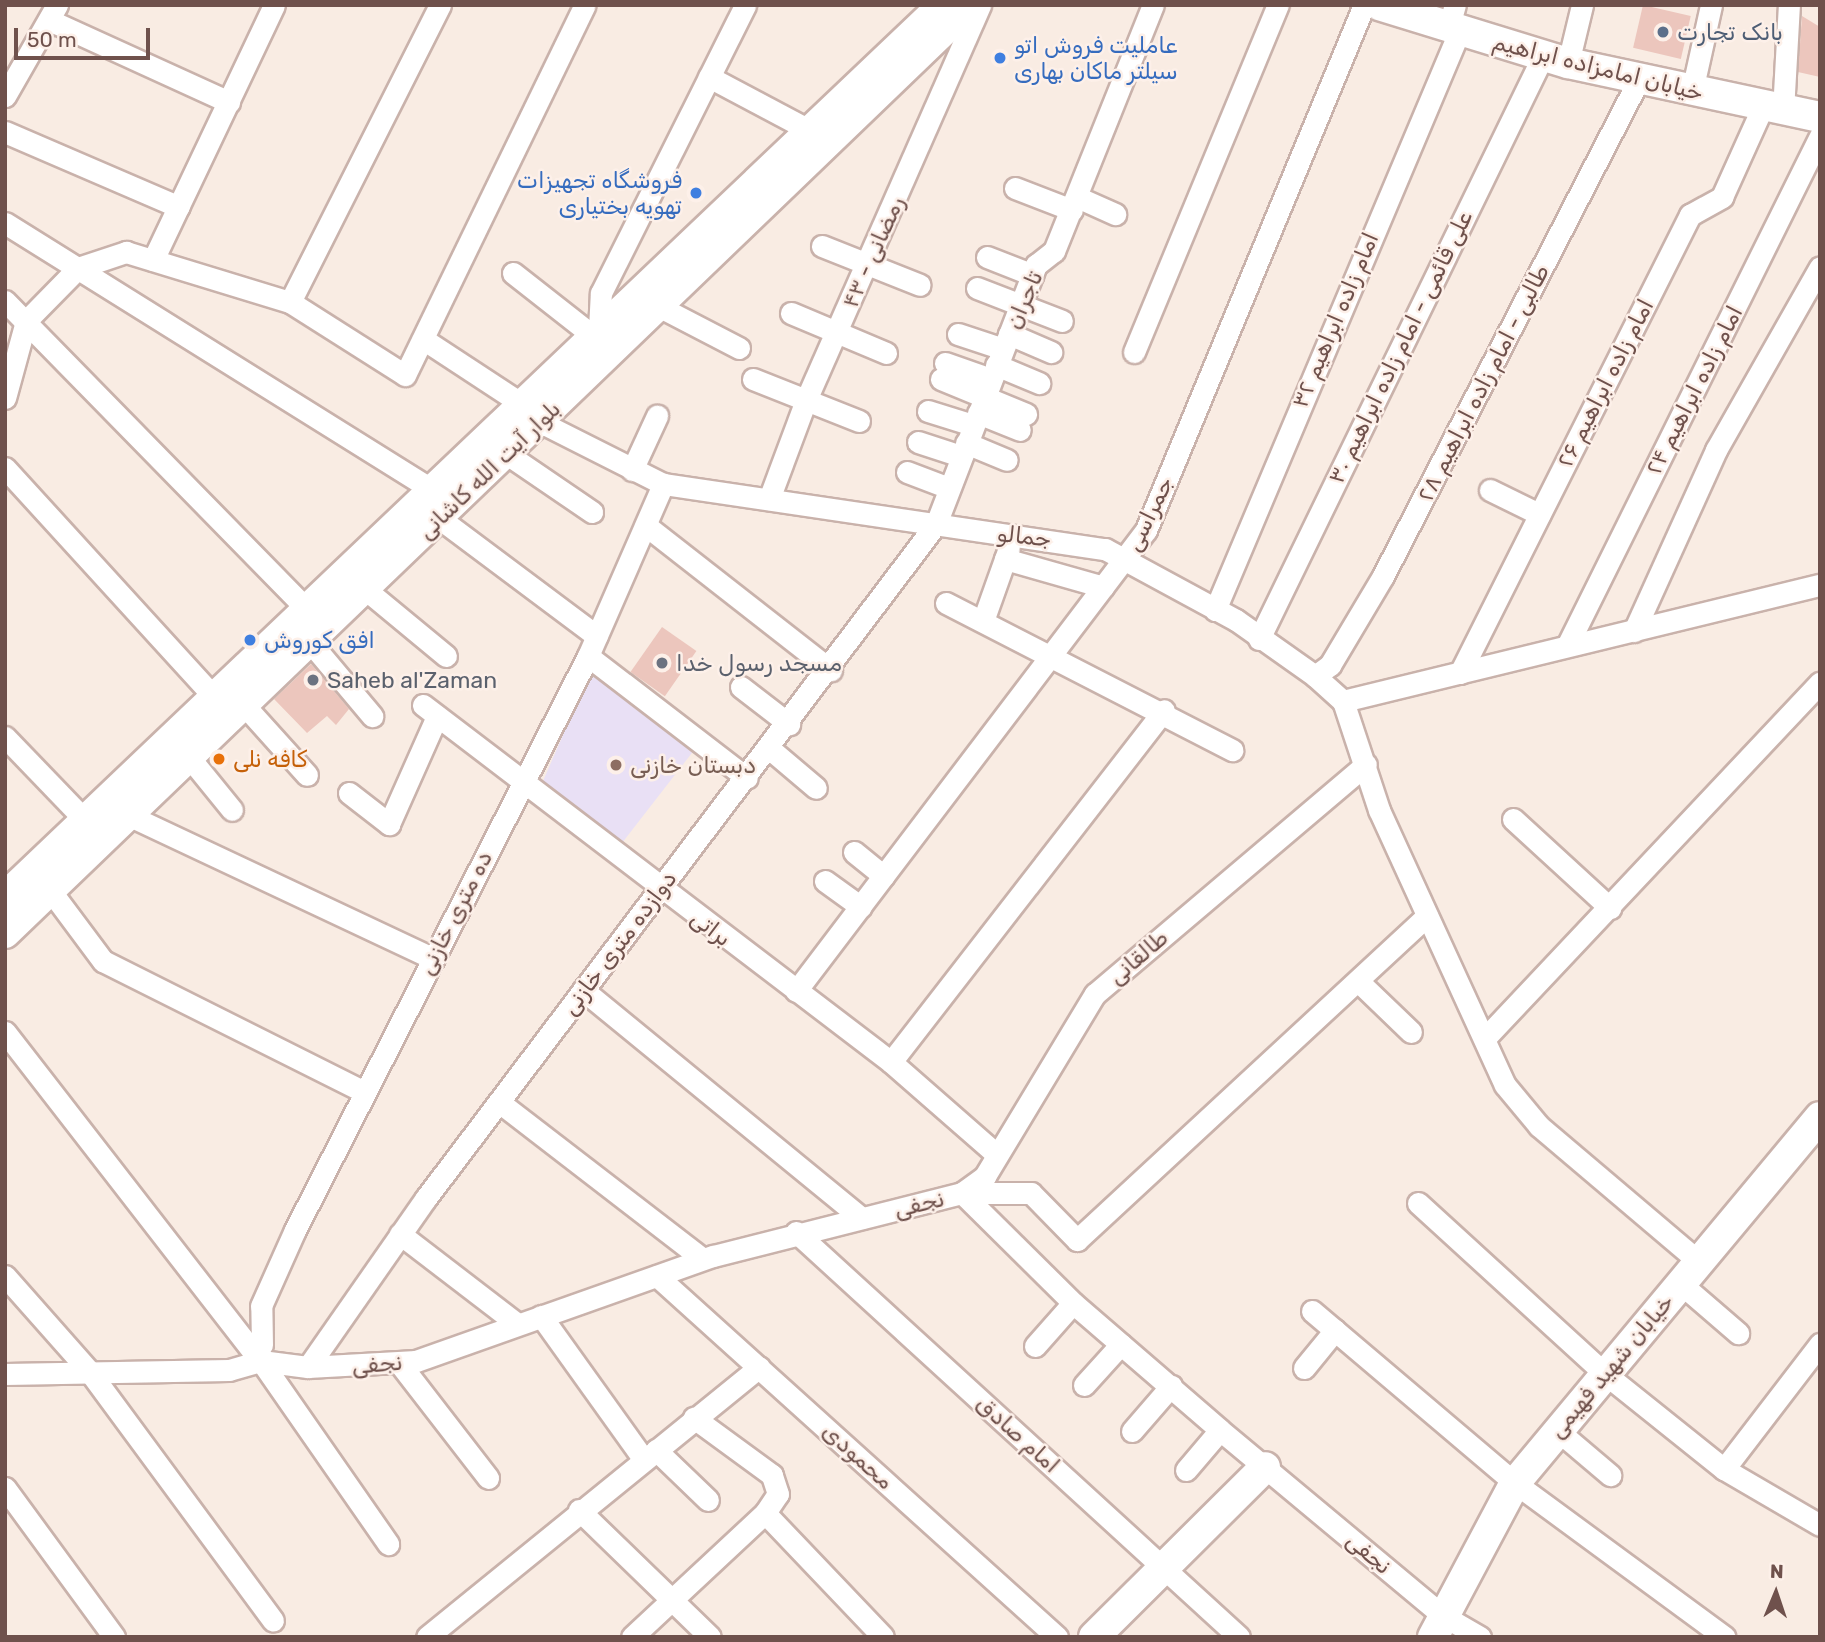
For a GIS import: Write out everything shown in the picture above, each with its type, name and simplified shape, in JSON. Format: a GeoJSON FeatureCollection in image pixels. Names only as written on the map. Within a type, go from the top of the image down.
{"type":"FeatureCollection","features":[{"type":"Feature","properties":{"kind":"main road","name":"بلوار آیت الله کاشانی"},"geometry":{"type":"LineString","coordinates":[[5,933],[507,454],[531,413],[595,332],[943,5]]}},
{"type":"Feature","properties":{"kind":"main road","name":"بلوار آیت الله کاشانی"},"geometry":{"type":"LineString","coordinates":[[5,897],[212,695],[431,489],[531,413],[660,307],[970,5]]}},
{"type":"Feature","properties":{"kind":"main road","name":"خیابان امامزاده ابراهیم"},"geometry":{"type":"LineString","coordinates":[[1379,5],[1454,22],[1556,60],[1639,81],[1820,117]]}},
{"type":"Feature","properties":{"kind":"main road","name":"خیابان شهید فهیمی"},"geometry":{"type":"LineString","coordinates":[[1438,1626],[1515,1483],[1820,1117]]}},
{"type":"Feature","properties":{"kind":"main road"},"geometry":{"type":"LineString","coordinates":[[1094,1637],[1265,1467]]}},
{"type":"Feature","properties":{"kind":"street"},"geometry":{"type":"LineString","coordinates":[[153,260],[274,5]]}},
{"type":"Feature","properties":{"kind":"street"},"geometry":{"type":"LineString","coordinates":[[290,302],[440,5]]}},
{"type":"Feature","properties":{"kind":"street"},"geometry":{"type":"LineString","coordinates":[[5,398],[26,321],[78,268],[126,253],[290,302],[405,374],[585,5]]}},
{"type":"Feature","properties":{"kind":"street"},"geometry":{"type":"LineString","coordinates":[[513,273],[595,332],[601,293],[745,5]]}},
{"type":"Feature","properties":{"kind":"street","name":"رمضانی - ۴۳"},"geometry":{"type":"LineString","coordinates":[[769,499],[806,400],[980,5]]}},
{"type":"Feature","properties":{"kind":"street","name":"تاجران"},"geometry":{"type":"LineString","coordinates":[[936,524],[1032,275],[1054,251],[1153,5]]}},
{"type":"Feature","properties":{"kind":"street"},"geometry":{"type":"LineString","coordinates":[[1134,352],[1278,5]]}},
{"type":"Feature","properties":{"kind":"street","name":"جمراسی"},"geometry":{"type":"LineString","coordinates":[[796,991],[1051,653],[1127,560],[1146,530],[1364,5]]}},
{"type":"Feature","properties":{"kind":"street","name":"علی قائمی - امام زاده ابراهیم ۳۰"},"geometry":{"type":"LineString","coordinates":[[1259,639],[1583,5]]}},
{"type":"Feature","properties":{"kind":"street"},"geometry":{"type":"LineString","coordinates":[[1692,91],[1711,5]]}},
{"type":"Feature","properties":{"kind":"street"},"geometry":{"type":"LineString","coordinates":[[1773,109],[1789,5]]}},
{"type":"Feature","properties":{"kind":"street"},"geometry":{"type":"LineString","coordinates":[[5,96],[53,13],[229,102]]}},
{"type":"Feature","properties":{"kind":"street","name":"امام زاده ابراهیم ۳۲"},"geometry":{"type":"LineString","coordinates":[[1215,610],[1454,22]]}},
{"type":"Feature","properties":{"kind":"street"},"geometry":{"type":"LineString","coordinates":[[709,77],[811,131]]}},
{"type":"Feature","properties":{"kind":"street","name":"طالبی - امام زاده ابراهیم ۲۸"},"geometry":{"type":"LineString","coordinates":[[1315,676],[1331,665],[1383,576],[1639,81]]}},
{"type":"Feature","properties":{"kind":"street","name":"امام زاده ابراهیم ۲۶"},"geometry":{"type":"LineString","coordinates":[[1460,673],[1690,215],[1723,197],[1773,109]]}},
{"type":"Feature","properties":{"kind":"street"},"geometry":{"type":"LineString","coordinates":[[5,132],[179,207]]}},
{"type":"Feature","properties":{"kind":"street","name":"امام زاده ابراهیم ۲۴"},"geometry":{"type":"LineString","coordinates":[[1568,644],[1820,136]]}},
{"type":"Feature","properties":{"kind":"street"},"geometry":{"type":"LineString","coordinates":[[1015,188],[1115,214]]}},
{"type":"Feature","properties":{"kind":"street"},"geometry":{"type":"LineString","coordinates":[[5,223],[431,489]]}},
{"type":"Feature","properties":{"kind":"street"},"geometry":{"type":"LineString","coordinates":[[822,246],[920,285]]}},
{"type":"Feature","properties":{"kind":"street"},"geometry":{"type":"LineString","coordinates":[[987,257],[1032,275]]}},
{"type":"Feature","properties":{"kind":"street"},"geometry":{"type":"LineString","coordinates":[[1634,631],[1716,450],[1820,267]]}},
{"type":"Feature","properties":{"kind":"street"},"geometry":{"type":"LineString","coordinates":[[976,288],[1021,303],[1062,321]]}},
{"type":"Feature","properties":{"kind":"street"},"geometry":{"type":"LineString","coordinates":[[5,301],[305,607]]}},
{"type":"Feature","properties":{"kind":"street"},"geometry":{"type":"LineString","coordinates":[[660,307],[739,348]]}},
{"type":"Feature","properties":{"kind":"street"},"geometry":{"type":"LineString","coordinates":[[791,313],[886,353]]}},
{"type":"Feature","properties":{"kind":"street"},"geometry":{"type":"LineString","coordinates":[[958,334],[1007,460]]}},
{"type":"Feature","properties":{"kind":"street","name":"جمالو"},"geometry":{"type":"LineString","coordinates":[[424,339],[531,413],[632,470],[663,484],[1014,537],[1073,540],[1127,560],[1215,610],[1315,676],[1343,701]]}},
{"type":"Feature","properties":{"kind":"street"},"geometry":{"type":"LineString","coordinates":[[918,442],[1051,352]]}},
{"type":"Feature","properties":{"kind":"street"},"geometry":{"type":"LineString","coordinates":[[943,371],[1023,422]]}},
{"type":"Feature","properties":{"kind":"street"},"geometry":{"type":"LineString","coordinates":[[753,379],[859,421]]}},
{"type":"Feature","properties":{"kind":"street"},"geometry":{"type":"LineString","coordinates":[[928,411],[1039,383]]}},
{"type":"Feature","properties":{"kind":"street"},"geometry":{"type":"LineString","coordinates":[[632,470],[657,416]]}},
{"type":"Feature","properties":{"kind":"street"},"geometry":{"type":"LineString","coordinates":[[507,454],[592,512]]}},
{"type":"Feature","properties":{"kind":"street"},"geometry":{"type":"LineString","coordinates":[[5,468],[212,695]]}},
{"type":"Feature","properties":{"kind":"street"},"geometry":{"type":"LineString","coordinates":[[907,472],[949,488]]}},
{"type":"Feature","properties":{"kind":"street","name":"ده متری خازنی"},"geometry":{"type":"LineString","coordinates":[[259,1356],[261,1306],[363,1091],[588,656],[649,528],[663,484]]}},
{"type":"Feature","properties":{"kind":"street"},"geometry":{"type":"LineString","coordinates":[[1490,490],[1539,514]]}},
{"type":"Feature","properties":{"kind":"street"},"geometry":{"type":"LineString","coordinates":[[439,518],[597,636]]}},
{"type":"Feature","properties":{"kind":"street","name":"دوازده متری خازنی"},"geometry":{"type":"LineString","coordinates":[[308,1367],[400,1234],[583,990],[831,670],[936,524]]}},
{"type":"Feature","properties":{"kind":"street"},"geometry":{"type":"LineString","coordinates":[[649,528],[831,670]]}},
{"type":"Feature","properties":{"kind":"street"},"geometry":{"type":"LineString","coordinates":[[983,621],[1014,537]]}},
{"type":"Feature","properties":{"kind":"street"},"geometry":{"type":"LineString","coordinates":[[1005,559],[1103,587]]}},
{"type":"Feature","properties":{"kind":"street"},"geometry":{"type":"LineString","coordinates":[[1738,1333],[1689,1272],[1519,1106],[1379,810],[1343,701],[1568,644],[1634,631],[1820,586]]}},
{"type":"Feature","properties":{"kind":"street"},"geometry":{"type":"LineString","coordinates":[[365,589],[446,656]]}},
{"type":"Feature","properties":{"kind":"street"},"geometry":{"type":"LineString","coordinates":[[946,603],[1164,710],[1232,750]]}},
{"type":"Feature","properties":{"kind":"street"},"geometry":{"type":"LineString","coordinates":[[310,642],[372,716]]}},
{"type":"Feature","properties":{"kind":"street"},"geometry":{"type":"LineString","coordinates":[[588,656],[747,778]]}},
{"type":"Feature","properties":{"kind":"street"},"geometry":{"type":"LineString","coordinates":[[1486,1037],[1820,682]]}},
{"type":"Feature","properties":{"kind":"street"},"geometry":{"type":"LineString","coordinates":[[741,687],[789,724]]}},
{"type":"Feature","properties":{"kind":"street"},"geometry":{"type":"LineString","coordinates":[[244,705],[307,775]]}},
{"type":"Feature","properties":{"kind":"street","name":"براتی"},"geometry":{"type":"LineString","coordinates":[[349,793],[389,824],[430,710],[660,890],[891,1062],[996,1154]]}},
{"type":"Feature","properties":{"kind":"street"},"geometry":{"type":"LineString","coordinates":[[891,1062],[1164,710]]}},
{"type":"Feature","properties":{"kind":"street"},"geometry":{"type":"LineString","coordinates":[[5,737],[84,820]]}},
{"type":"Feature","properties":{"kind":"street"},"geometry":{"type":"LineString","coordinates":[[770,749],[816,788]]}},
{"type":"Feature","properties":{"kind":"street"},"geometry":{"type":"LineString","coordinates":[[189,757],[232,810]]}},
{"type":"Feature","properties":{"kind":"street","name":"طالقانی"},"geometry":{"type":"LineString","coordinates":[[961,1193],[985,1176],[1095,994],[1366,764]]}},
{"type":"Feature","properties":{"kind":"street"},"geometry":{"type":"LineString","coordinates":[[128,815],[432,958]]}},
{"type":"Feature","properties":{"kind":"street"},"geometry":{"type":"LineString","coordinates":[[1513,818],[1610,908]]}},
{"type":"Feature","properties":{"kind":"street"},"geometry":{"type":"LineString","coordinates":[[854,852],[884,876]]}},
{"type":"Feature","properties":{"kind":"street"},"geometry":{"type":"LineString","coordinates":[[825,881],[860,907]]}},
{"type":"Feature","properties":{"kind":"street"},"geometry":{"type":"LineString","coordinates":[[50,890],[103,961],[363,1091]]}},
{"type":"Feature","properties":{"kind":"street"},"geometry":{"type":"LineString","coordinates":[[961,1193],[1031,1193],[1077,1240],[1359,982],[1427,916]]}},
{"type":"Feature","properties":{"kind":"street"},"geometry":{"type":"LineString","coordinates":[[1359,982],[1411,1032]]}},
{"type":"Feature","properties":{"kind":"street"},"geometry":{"type":"LineString","coordinates":[[583,990],[862,1217]]}},
{"type":"Feature","properties":{"kind":"street"},"geometry":{"type":"LineString","coordinates":[[5,1032],[259,1356],[388,1545]]}},
{"type":"Feature","properties":{"kind":"street"},"geometry":{"type":"LineString","coordinates":[[499,1102],[703,1259]]}},
{"type":"Feature","properties":{"kind":"street","name":"نجفی"},"geometry":{"type":"LineString","coordinates":[[259,1356],[308,1367],[400,1364],[703,1259],[796,1232],[961,1193],[1073,1303],[1265,1467],[1438,1626],[1480,1637]]}},
{"type":"Feature","properties":{"kind":"street"},"geometry":{"type":"LineString","coordinates":[[1418,1203],[1604,1373],[1724,1469],[1820,1525]]}},
{"type":"Feature","properties":{"kind":"street","name":"امام صادق"},"geometry":{"type":"LineString","coordinates":[[796,1232],[1238,1637]]}},
{"type":"Feature","properties":{"kind":"street"},"geometry":{"type":"LineString","coordinates":[[400,1234],[516,1323]]}},
{"type":"Feature","properties":{"kind":"street"},"geometry":{"type":"LineString","coordinates":[[5,1276],[89,1371],[273,1621]]}},
{"type":"Feature","properties":{"kind":"street","name":"محمودی"},"geometry":{"type":"LineString","coordinates":[[657,1276],[1057,1637]]}},
{"type":"Feature","properties":{"kind":"street"},"geometry":{"type":"LineString","coordinates":[[1035,1346],[1073,1303]]}},
{"type":"Feature","properties":{"kind":"street"},"geometry":{"type":"LineString","coordinates":[[1312,1311],[1515,1483],[1726,1637]]}},
{"type":"Feature","properties":{"kind":"street"},"geometry":{"type":"LineString","coordinates":[[541,1316],[650,1455],[708,1500]]}},
{"type":"Feature","properties":{"kind":"street"},"geometry":{"type":"LineString","coordinates":[[1304,1368],[1335,1330]]}},
{"type":"Feature","properties":{"kind":"street"},"geometry":{"type":"LineString","coordinates":[[1084,1385],[1121,1344]]}},
{"type":"Feature","properties":{"kind":"street"},"geometry":{"type":"LineString","coordinates":[[1724,1469],[1820,1344]]}},
{"type":"Feature","properties":{"kind":"street"},"geometry":{"type":"LineString","coordinates":[[5,1374],[229,1370],[259,1356]]}},
{"type":"Feature","properties":{"kind":"street"},"geometry":{"type":"LineString","coordinates":[[400,1364],[488,1478]]}},
{"type":"Feature","properties":{"kind":"street"},"geometry":{"type":"LineString","coordinates":[[427,1637],[579,1510],[760,1367]]}},
{"type":"Feature","properties":{"kind":"street"},"geometry":{"type":"LineString","coordinates":[[1132,1431],[1171,1386]]}},
{"type":"Feature","properties":{"kind":"street"},"geometry":{"type":"LineString","coordinates":[[632,1637],[765,1513],[778,1493],[772,1475],[694,1418]]}},
{"type":"Feature","properties":{"kind":"street"},"geometry":{"type":"LineString","coordinates":[[1186,1470],[1220,1430]]}},
{"type":"Feature","properties":{"kind":"street"},"geometry":{"type":"LineString","coordinates":[[1557,1430],[1610,1475]]}},
{"type":"Feature","properties":{"kind":"street"},"geometry":{"type":"LineString","coordinates":[[5,1488],[114,1637]]}},
{"type":"Feature","properties":{"kind":"street"},"geometry":{"type":"LineString","coordinates":[[579,1510],[674,1599],[710,1637]]}},
{"type":"Feature","properties":{"kind":"street"},"geometry":{"type":"LineString","coordinates":[[765,1513],[883,1637]]}},
{"type":"Feature","properties":{"kind":"shaded area","name":"دبستان خازنی"},"geometry":{"type":"Polygon","coordinates":[[[599,675],[695,749],[622,843],[543,781],[587,680],[599,675]]]}},
{"type":"Feature","properties":{"kind":"building","name":"بانک تجارت"},"geometry":{"type":"Polygon","coordinates":[[[1643,5],[1691,16],[1681,59],[1633,48],[1643,5]]]}},
{"type":"Feature","properties":{"kind":"building"},"geometry":{"type":"Polygon","coordinates":[[[1802,16],[1820,27],[1820,77],[1798,72],[1802,16]]]}},
{"type":"Feature","properties":{"kind":"building","name":"مسجد رسول خدا"},"geometry":{"type":"Polygon","coordinates":[[[662,627],[696,651],[665,696],[630,672],[662,627]]]}},
{"type":"Feature","properties":{"kind":"building","name":"Saheb al'Zaman"},"geometry":{"type":"Polygon","coordinates":[[[311,664],[349,709],[336,725],[327,716],[307,733],[274,699],[311,664]]]}},
{"type":"Feature","properties":{"kind":"place","name":"بانک تجارت"},"geometry":{"type":"Point","coordinates":[1663,32]}},
{"type":"Feature","properties":{"kind":"place","name":"عاملیت فروش اتو سیلتر ماکان بهاری"},"geometry":{"type":"Point","coordinates":[1000,58]}},
{"type":"Feature","properties":{"kind":"place","name":"فروشگاه تجهیزات تهویه بختیاری"},"geometry":{"type":"Point","coordinates":[696,193]}},
{"type":"Feature","properties":{"kind":"place","name":"افق کوروش"},"geometry":{"type":"Point","coordinates":[250,640]}},
{"type":"Feature","properties":{"kind":"place","name":"مسجد رسول خدا"},"geometry":{"type":"Point","coordinates":[662,663]}},
{"type":"Feature","properties":{"kind":"place","name":"Saheb al'Zaman"},"geometry":{"type":"Point","coordinates":[313,680]}},
{"type":"Feature","properties":{"kind":"place","name":"کافه نلی"},"geometry":{"type":"Point","coordinates":[219,759]}},
{"type":"Feature","properties":{"kind":"place","name":"دبستان خازنی"},"geometry":{"type":"Point","coordinates":[616,765]}}]}
